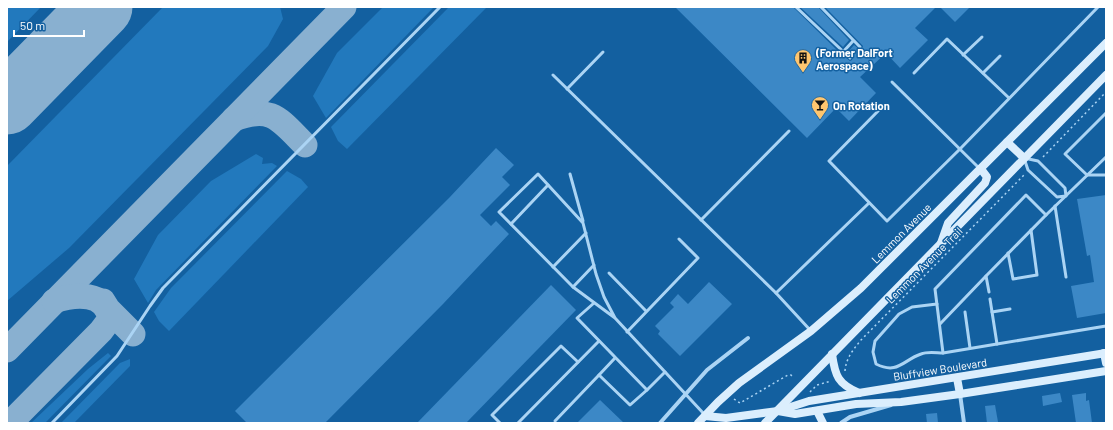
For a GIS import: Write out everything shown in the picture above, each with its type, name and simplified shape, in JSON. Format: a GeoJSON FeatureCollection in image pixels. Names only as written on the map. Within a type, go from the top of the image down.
{"type":"FeatureCollection","features":[{"type":"Feature","properties":{"kind":"main road","name":"Lemmon Avenue"},"geometry":{"type":"LineString","coordinates":[[698,423],[706,419],[740,383],[811,331],[861,288],[981,170],[1106,43]]}},
{"type":"Feature","properties":{"kind":"main road"},"geometry":{"type":"LineString","coordinates":[[766,423],[1106,75]]}},
{"type":"Feature","properties":{"kind":"main road"},"geometry":{"type":"LineString","coordinates":[[1007,142],[1024,158]]}},
{"type":"Feature","properties":{"kind":"main road"},"geometry":{"type":"LineString","coordinates":[[941,244],[948,223],[985,183],[987,177],[981,170]]}},
{"type":"Feature","properties":{"kind":"main road"},"geometry":{"type":"LineString","coordinates":[[1105,353],[1106,363]]}},
{"type":"Feature","properties":{"kind":"main road","name":"Bluffview Boulevard"},"geometry":{"type":"LineString","coordinates":[[706,419],[726,418],[778,411],[803,402],[1105,353]]}},
{"type":"Feature","properties":{"kind":"main road"},"geometry":{"type":"LineString","coordinates":[[832,354],[837,378],[843,384],[860,393]]}},
{"type":"Feature","properties":{"kind":"main road","name":"Bluffview Boulevard"},"geometry":{"type":"LineString","coordinates":[[778,411],[795,414],[856,404],[901,402],[1106,371]]}},
{"type":"Feature","properties":{"kind":"main road"},"geometry":{"type":"LineString","coordinates":[[957,378],[960,394]]}},
{"type":"Feature","properties":{"kind":"main road"},"geometry":{"type":"LineString","coordinates":[[817,410],[823,423]]}},
{"type":"Feature","properties":{"kind":"street"},"geometry":{"type":"LineString","coordinates":[[660,423],[707,370],[748,338]]}},
{"type":"Feature","properties":{"kind":"street"},"geometry":{"type":"LineString","coordinates":[[960,394],[964,423]]}},
{"type":"Feature","properties":{"kind":"street"},"geometry":{"type":"LineString","coordinates":[[841,423],[850,417],[901,402]]}},
{"type":"Feature","properties":{"kind":"lane"},"geometry":{"type":"LineString","coordinates":[[52,423],[117,356],[163,288],[440,7]]}},
{"type":"Feature","properties":{"kind":"lane"},"geometry":{"type":"LineString","coordinates":[[796,7],[850,58]]}},
{"type":"Feature","properties":{"kind":"lane"},"geometry":{"type":"LineString","coordinates":[[821,7],[860,47]]}},
{"type":"Feature","properties":{"kind":"lane"},"geometry":{"type":"LineString","coordinates":[[882,108],[829,161],[887,221],[960,149],[1098,7]]}},
{"type":"Feature","properties":{"kind":"lane"},"geometry":{"type":"LineString","coordinates":[[963,55],[982,37]]}},
{"type":"Feature","properties":{"kind":"lane"},"geometry":{"type":"LineString","coordinates":[[914,73],[947,39],[1009,98]]}},
{"type":"Feature","properties":{"kind":"lane"},"geometry":{"type":"LineString","coordinates":[[843,52],[853,41]]}},
{"type":"Feature","properties":{"kind":"lane"},"geometry":{"type":"LineString","coordinates":[[567,89],[603,52]]}},
{"type":"Feature","properties":{"kind":"lane"},"geometry":{"type":"LineString","coordinates":[[983,73],[1000,56]]}},
{"type":"Feature","properties":{"kind":"lane"},"geometry":{"type":"LineString","coordinates":[[553,75],[776,293],[811,331]]}},
{"type":"Feature","properties":{"kind":"lane"},"geometry":{"type":"LineString","coordinates":[[892,82],[981,170]]}},
{"type":"Feature","properties":{"kind":"lane"},"geometry":{"type":"LineString","coordinates":[[1106,113],[1065,154],[1087,175],[1106,175]]}},
{"type":"Feature","properties":{"kind":"lane"},"geometry":{"type":"LineString","coordinates":[[701,220],[789,131]]}},
{"type":"Feature","properties":{"kind":"lane"},"geometry":{"type":"LineString","coordinates":[[940,324],[1008,253],[1106,156]]}},
{"type":"Feature","properties":{"kind":"lane"},"geometry":{"type":"LineString","coordinates":[[1024,158],[1028,170],[1057,197],[1066,196]]}},
{"type":"Feature","properties":{"kind":"lane"},"geometry":{"type":"LineString","coordinates":[[1024,158],[1038,161],[1065,188],[1066,196]]}},
{"type":"Feature","properties":{"kind":"lane"},"geometry":{"type":"LineString","coordinates":[[583,223],[538,174],[499,212],[573,287],[615,318],[686,394],[706,419]]}},
{"type":"Feature","properties":{"kind":"lane"},"geometry":{"type":"LineString","coordinates":[[570,174],[594,265],[604,296],[615,318]]}},
{"type":"Feature","properties":{"kind":"lane"},"geometry":{"type":"LineString","coordinates":[[511,224],[548,186]]}},
{"type":"Feature","properties":{"kind":"lane"},"geometry":{"type":"LineString","coordinates":[[943,352],[935,289],[1026,196],[1046,215]]}},
{"type":"Feature","properties":{"kind":"lane"},"geometry":{"type":"LineString","coordinates":[[776,293],[869,203]]}},
{"type":"Feature","properties":{"kind":"lane"},"geometry":{"type":"LineString","coordinates":[[1055,206],[1066,277]]}},
{"type":"Feature","properties":{"kind":"lane"},"geometry":{"type":"LineString","coordinates":[[1008,253],[1013,279],[1038,275],[1031,230]]}},
{"type":"Feature","properties":{"kind":"lane"},"geometry":{"type":"LineString","coordinates":[[553,267],[586,233]]}},
{"type":"Feature","properties":{"kind":"lane"},"geometry":{"type":"LineString","coordinates":[[627,332],[698,258],[679,239]]}},
{"type":"Feature","properties":{"kind":"lane"},"geometry":{"type":"LineString","coordinates":[[573,287],[594,265]]}},
{"type":"Feature","properties":{"kind":"lane"},"geometry":{"type":"LineString","coordinates":[[609,273],[646,312]]}},
{"type":"Feature","properties":{"kind":"lane"},"geometry":{"type":"LineString","coordinates":[[986,276],[988,292]]}},
{"type":"Feature","properties":{"kind":"lane"},"geometry":{"type":"LineString","coordinates":[[990,299],[997,344]]}},
{"type":"Feature","properties":{"kind":"lane"},"geometry":{"type":"LineString","coordinates":[[594,303],[577,318],[647,390]]}},
{"type":"Feature","properties":{"kind":"lane"},"geometry":{"type":"LineString","coordinates":[[937,304],[912,307],[899,314],[875,341],[873,352],[876,364],[886,369],[899,366],[922,353],[943,352],[1106,326]]}},
{"type":"Feature","properties":{"kind":"lane"},"geometry":{"type":"LineString","coordinates":[[992,312],[1010,309]]}},
{"type":"Feature","properties":{"kind":"lane"},"geometry":{"type":"LineString","coordinates":[[965,312],[970,348]]}},
{"type":"Feature","properties":{"kind":"lane"},"geometry":{"type":"LineString","coordinates":[[518,423],[599,341]]}},
{"type":"Feature","properties":{"kind":"lane"},"geometry":{"type":"LineString","coordinates":[[500,423],[492,415],[561,346],[578,362]]}},
{"type":"Feature","properties":{"kind":"lane"},"geometry":{"type":"LineString","coordinates":[[556,421],[615,358]]}},
{"type":"Feature","properties":{"kind":"lane"},"geometry":{"type":"LineString","coordinates":[[599,375],[630,405],[665,372]]}},
{"type":"Feature","properties":{"kind":"path"},"geometry":{"type":"LineString","coordinates":[[1045,155],[1106,92]]}},
{"type":"Feature","properties":{"kind":"path","name":"Lemmon Avenue Trail"},"geometry":{"type":"LineString","coordinates":[[845,374],[847,361],[861,340],[1025,174]]}},
{"type":"Feature","properties":{"kind":"path"},"geometry":{"type":"LineString","coordinates":[[734,399],[737,403],[740,403],[788,375],[791,375],[794,378]]}},
{"type":"Feature","properties":{"kind":"path"},"geometry":{"type":"LineString","coordinates":[[808,395],[817,385],[831,381]]}},
{"type":"Feature","properties":{"kind":"shaded area"},"geometry":{"type":"Polygon","coordinates":[[[7,7],[41,7],[7,42],[7,7]]]}},
{"type":"Feature","properties":{"kind":"shaded area"},"geometry":{"type":"Polygon","coordinates":[[[163,7],[280,7],[283,19],[268,46],[69,248],[7,301],[7,166],[163,7]]]}},
{"type":"Feature","properties":{"kind":"shaded area"},"geometry":{"type":"Polygon","coordinates":[[[383,7],[434,7],[326,118],[313,96],[337,53],[383,7]]]}},
{"type":"Feature","properties":{"kind":"shaded area"},"geometry":{"type":"Polygon","coordinates":[[[449,7],[487,7],[347,149],[338,141],[331,127],[449,7]]]}},
{"type":"Feature","properties":{"kind":"shaded area"},"geometry":{"type":"Polygon","coordinates":[[[256,154],[263,158],[262,164],[272,163],[277,166],[156,290],[148,303],[134,279],[158,235],[211,181],[256,154]]]}},
{"type":"Feature","properties":{"kind":"shaded area"},"geometry":{"type":"Polygon","coordinates":[[[287,171],[301,179],[308,187],[169,331],[159,321],[154,312],[171,288],[287,171]]]}},
{"type":"Feature","properties":{"kind":"shaded area"},"geometry":{"type":"Polygon","coordinates":[[[108,353],[111,356],[45,423],[31,423],[88,369],[108,353]]]}},
{"type":"Feature","properties":{"kind":"shaded area"},"geometry":{"type":"Polygon","coordinates":[[[130,359],[130,366],[74,423],[61,423],[120,363],[130,359]]]}},
{"type":"Feature","properties":{"kind":"building","name":"(Former DalFort Aerospace)"},"geometry":{"type":"Polygon","coordinates":[[[675,7],[793,7],[850,61],[853,58],[848,52],[854,45],[860,50],[863,46],[825,7],[936,7],[915,28],[928,40],[900,68],[886,53],[860,77],[876,93],[849,121],[836,108],[807,138],[675,7]]]}},
{"type":"Feature","properties":{"kind":"building"},"geometry":{"type":"Polygon","coordinates":[[[800,7],[818,7],[849,40],[843,47],[800,7]]]}},
{"type":"Feature","properties":{"kind":"building"},"geometry":{"type":"Polygon","coordinates":[[[940,7],[970,7],[955,22],[940,7]]]}},
{"type":"Feature","properties":{"kind":"building"},"geometry":{"type":"Polygon","coordinates":[[[496,148],[514,165],[502,177],[510,185],[480,215],[491,226],[496,221],[509,234],[443,304],[325,423],[247,423],[235,411],[449,198],[496,148]]]}},
{"type":"Feature","properties":{"kind":"building"},"geometry":{"type":"Polygon","coordinates":[[[1106,195],[1106,313],[1077,318],[1071,286],[1094,282],[1090,255],[1087,256],[1077,199],[1106,195]]]}},
{"type":"Feature","properties":{"kind":"building"},"geometry":{"type":"Polygon","coordinates":[[[709,282],[732,304],[680,356],[658,334],[660,331],[655,326],[674,307],[670,303],[678,294],[688,304],[709,282]]]}},
{"type":"Feature","properties":{"kind":"building"},"geometry":{"type":"Polygon","coordinates":[[[551,285],[576,310],[466,423],[417,423],[551,285]]]}},
{"type":"Feature","properties":{"kind":"building"},"geometry":{"type":"Polygon","coordinates":[[[1060,393],[1062,402],[1043,406],[1042,396],[1060,393]]]}},
{"type":"Feature","properties":{"kind":"building"},"geometry":{"type":"Polygon","coordinates":[[[1086,393],[1086,401],[1089,400],[1092,423],[1076,423],[1072,395],[1086,393]]]}},
{"type":"Feature","properties":{"kind":"building"},"geometry":{"type":"Polygon","coordinates":[[[600,400],[624,423],[577,423],[600,400]]]}},
{"type":"Feature","properties":{"kind":"building"},"geometry":{"type":"Polygon","coordinates":[[[995,405],[998,422],[987,423],[985,406],[995,405]]]}},
{"type":"Feature","properties":{"kind":"building"},"geometry":{"type":"Polygon","coordinates":[[[937,413],[938,423],[927,423],[926,414],[937,413]]]}},
{"type":"Feature","properties":{"kind":"taxiway"},"geometry":{"type":"LineString","coordinates":[[7,350],[344,7]]}},
{"type":"Feature","properties":{"kind":"taxiway"},"geometry":{"type":"LineString","coordinates":[[234,119],[247,115],[266,114],[281,122],[305,145]]}},
{"type":"Feature","properties":{"kind":"taxiway"},"geometry":{"type":"LineString","coordinates":[[10,423],[101,331],[110,319],[103,303],[96,299],[80,296],[54,301]]}},
{"type":"Feature","properties":{"kind":"taxiway"},"geometry":{"type":"LineString","coordinates":[[103,301],[108,309],[133,334]]}},
{"type":"Feature","properties":{"kind":"runway"},"geometry":{"type":"LineString","coordinates":[[7,103],[101,7]]}},
{"type":"Feature","properties":{"kind":"place","name":"(Former DalFort Aerospace)"},"geometry":{"type":"Point","coordinates":[803,73]}},
{"type":"Feature","properties":{"kind":"place","name":"On Rotation"},"geometry":{"type":"Point","coordinates":[820,120]}}]}
